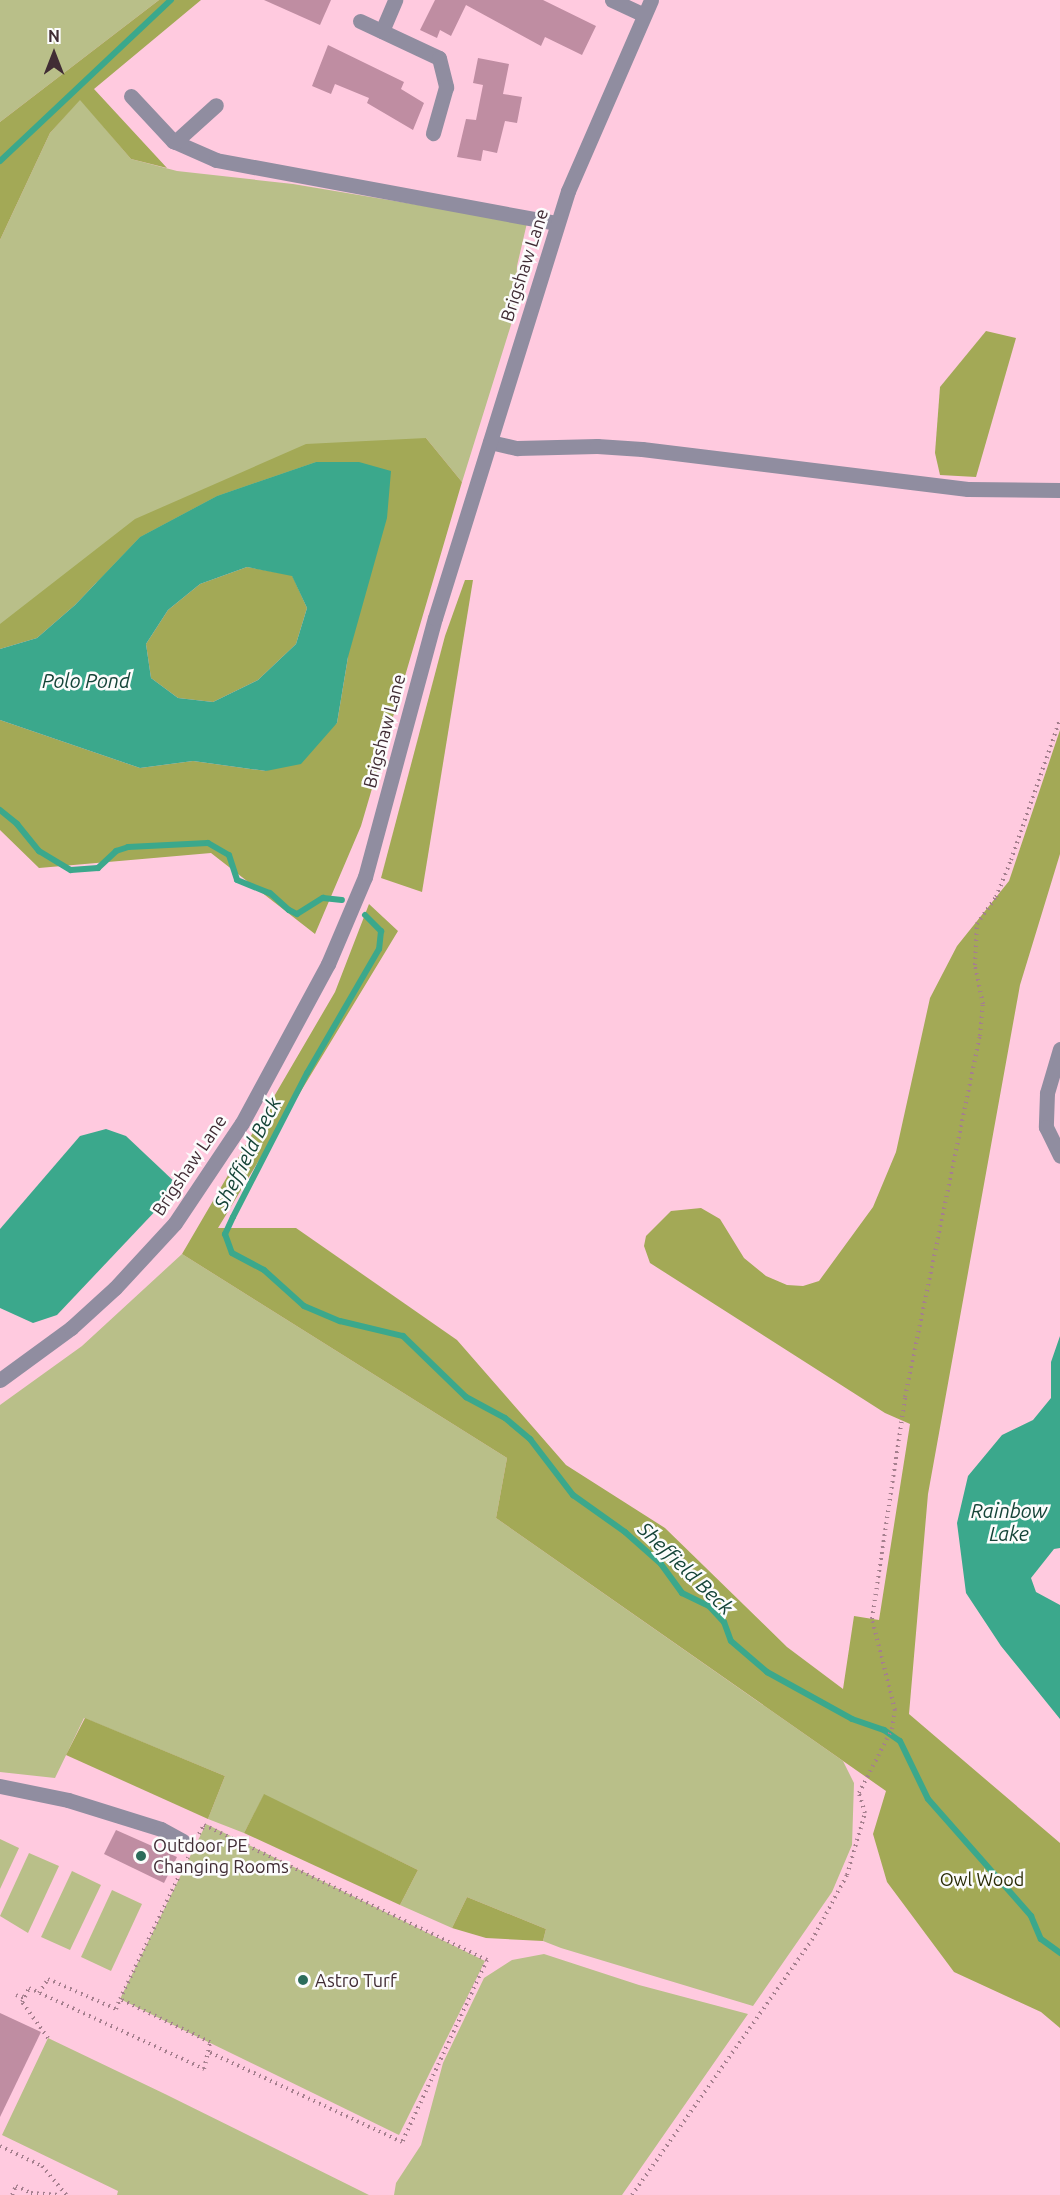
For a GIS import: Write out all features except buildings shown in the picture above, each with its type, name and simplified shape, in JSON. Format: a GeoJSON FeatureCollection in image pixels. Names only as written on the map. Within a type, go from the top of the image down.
{"type":"FeatureCollection","features":[{"type":"Feature","properties":{"kind":"street"},"geometry":{"type":"LineString","coordinates":[[382,31],[395,0]]}},
{"type":"Feature","properties":{"kind":"street"},"geometry":{"type":"LineString","coordinates":[[612,0],[644,15]]}},
{"type":"Feature","properties":{"kind":"street","name":"Brigshaw Lane"},"geometry":{"type":"LineString","coordinates":[[0,1380],[70,1328],[115,1288],[175,1223],[242,1124],[328,964],[365,877],[426,650],[557,223],[601,111],[651,0]]}},
{"type":"Feature","properties":{"kind":"street"},"geometry":{"type":"LineString","coordinates":[[360,21],[439,58],[446,87],[434,134]]}},
{"type":"Feature","properties":{"kind":"street"},"geometry":{"type":"LineString","coordinates":[[131,96],[175,142],[216,160],[557,223]]}},
{"type":"Feature","properties":{"kind":"street"},"geometry":{"type":"LineString","coordinates":[[175,142],[216,105]]}},
{"type":"Feature","properties":{"kind":"street"},"geometry":{"type":"LineString","coordinates":[[490,442],[517,448],[597,446],[642,449],[968,489],[1060,490]]}},
{"type":"Feature","properties":{"kind":"street"},"geometry":{"type":"LineString","coordinates":[[1060,1049],[1047,1093],[1046,1127],[1060,1156]]}},
{"type":"Feature","properties":{"kind":"street"},"geometry":{"type":"LineString","coordinates":[[0,1786],[68,1800],[161,1829],[183,1841]]}},
{"type":"Feature","properties":{"kind":"path"},"geometry":{"type":"LineString","coordinates":[[632,2195],[812,1940],[848,1875],[865,1813],[859,1793],[892,1729],[895,1710],[872,1619],[905,1397],[980,1036],[983,1004],[975,965],[976,924],[996,897],[1060,719]]}},
{"type":"Feature","properties":{"kind":"path"},"geometry":{"type":"LineString","coordinates":[[39,1993],[48,1980],[116,2008],[204,1825],[487,1960],[402,2142],[207,2051]]}},
{"type":"Feature","properties":{"kind":"path"},"geometry":{"type":"LineString","coordinates":[[48,2038],[22,2002],[29,1988],[204,2069],[210,2042],[120,1999]]}},
{"type":"Feature","properties":{"kind":"path"},"geometry":{"type":"LineString","coordinates":[[16,1995],[24,1998]]}},
{"type":"Feature","properties":{"kind":"path"},"geometry":{"type":"LineString","coordinates":[[0,2146],[42,2166],[66,2195]]}},
{"type":"Feature","properties":{"kind":"path"},"geometry":{"type":"LineString","coordinates":[[12,2195],[16,2186],[31,2193],[60,2195]]}},
{"type":"Feature","properties":{"kind":"shaded area"},"geometry":{"type":"Polygon","coordinates":[[[0,0],[159,0],[0,122],[0,0]]]}},
{"type":"Feature","properties":{"kind":"shaded area"},"geometry":{"type":"Polygon","coordinates":[[[80,99],[131,159],[177,171],[293,184],[527,223],[517,266],[515,312],[462,482],[426,438],[0,625],[0,240],[50,133],[80,99]]]}},
{"type":"Feature","properties":{"kind":"shaded area"},"geometry":{"type":"Polygon","coordinates":[[[182,1254],[507,1458],[496,1518],[843,1761],[854,1783],[852,1845],[832,1892],[753,2006],[561,1948],[543,1941],[546,1929],[467,1897],[452,1928],[400,1905],[418,1870],[264,1795],[244,1833],[208,1819],[225,1776],[84,1718],[55,1778],[0,1772],[0,1405],[82,1346],[182,1254]]]}},
{"type":"Feature","properties":{"kind":"shaded area","name":"Astro Turf"},"geometry":{"type":"Polygon","coordinates":[[[206,1824],[485,1961],[399,2135],[120,1999],[206,1824]]]}},
{"type":"Feature","properties":{"kind":"shaded area"},"geometry":{"type":"Polygon","coordinates":[[[0,1839],[19,1848],[0,1889],[0,1839]]]}},
{"type":"Feature","properties":{"kind":"shaded area"},"geometry":{"type":"Polygon","coordinates":[[[29,1853],[59,1866],[28,1933],[0,1916],[29,1853]]]}},
{"type":"Feature","properties":{"kind":"shaded area"},"geometry":{"type":"Polygon","coordinates":[[[72,1871],[101,1885],[70,1950],[41,1937],[72,1871]]]}},
{"type":"Feature","properties":{"kind":"shaded area"},"geometry":{"type":"Polygon","coordinates":[[[112,1890],[142,1904],[111,1971],[81,1957],[112,1890]]]}},
{"type":"Feature","properties":{"kind":"shaded area"},"geometry":{"type":"Polygon","coordinates":[[[544,1954],[639,1985],[748,2014],[622,2195],[394,2195],[396,2183],[421,2145],[443,2063],[484,1978],[512,1960],[544,1954]]]}},
{"type":"Feature","properties":{"kind":"shaded area"},"geometry":{"type":"Polygon","coordinates":[[[48,2038],[369,2195],[117,2195],[118,2191],[2,2135],[48,2038]]]}},
{"type":"Feature","properties":{"kind":"green space"},"geometry":{"type":"Polygon","coordinates":[[[159,0],[201,0],[94,89],[167,168],[131,159],[80,100],[50,133],[0,240],[0,122],[159,0]]]}},
{"type":"Feature","properties":{"kind":"green space"},"geometry":{"type":"Polygon","coordinates":[[[986,331],[1016,338],[976,477],[940,475],[935,453],[940,387],[986,331]]]}},
{"type":"Feature","properties":{"kind":"green space"},"geometry":{"type":"Polygon","coordinates":[[[426,438],[462,482],[361,826],[315,934],[211,853],[39,868],[0,830],[0,720],[140,768],[193,761],[266,771],[337,723],[348,657],[316,462],[217,496],[140,537],[75,605],[37,638],[0,649],[0,624],[135,519],[306,444],[426,438]]]}},
{"type":"Feature","properties":{"kind":"green space"},"geometry":{"type":"Polygon","coordinates":[[[247,567],[292,575],[307,608],[296,644],[258,680],[213,702],[178,698],[151,678],[146,644],[168,610],[200,584],[247,567]]]}},
{"type":"Feature","properties":{"kind":"green space"},"geometry":{"type":"Polygon","coordinates":[[[465,580],[473,580],[422,892],[381,878],[445,636],[465,580]]]}},
{"type":"Feature","properties":{"kind":"green space","name":"Owl Wood"},"geometry":{"type":"Polygon","coordinates":[[[1060,730],[1060,854],[1020,985],[928,1494],[909,1714],[1060,1843],[1060,2028],[1041,2012],[954,1972],[887,1882],[873,1834],[886,1791],[496,1518],[507,1458],[182,1254],[335,992],[369,904],[398,931],[218,1228],[296,1228],[457,1340],[566,1465],[665,1528],[787,1647],[843,1689],[854,1616],[879,1620],[910,1424],[885,1413],[650,1263],[644,1246],[646,1236],[671,1211],[701,1208],[720,1219],[744,1258],[766,1276],[787,1285],[803,1286],[819,1281],[873,1207],[896,1152],[930,998],[957,946],[1009,881],[1060,730]]]}},
{"type":"Feature","properties":{"kind":"green space"},"geometry":{"type":"Polygon","coordinates":[[[85,1718],[225,1776],[208,1819],[66,1755],[85,1718]]]}},
{"type":"Feature","properties":{"kind":"green space"},"geometry":{"type":"Polygon","coordinates":[[[264,1794],[418,1870],[400,1905],[244,1833],[264,1794]]]}},
{"type":"Feature","properties":{"kind":"green space"},"geometry":{"type":"Polygon","coordinates":[[[467,1897],[546,1929],[543,1941],[486,1938],[452,1928],[467,1897]]]}},
{"type":"Feature","properties":{"kind":"water","name":"Polo Pond"},"geometry":{"type":"Polygon","coordinates":[[[316,462],[359,462],[391,471],[387,518],[348,657],[337,723],[301,764],[266,771],[193,761],[140,768],[0,720],[0,649],[37,638],[75,605],[140,537],[217,496],[316,462]],[[247,567],[200,584],[168,610],[146,644],[151,678],[178,698],[213,702],[258,680],[296,644],[307,608],[292,576],[247,567]]]}},
{"type":"Feature","properties":{"kind":"water"},"geometry":{"type":"Polygon","coordinates":[[[106,1129],[126,1136],[179,1186],[57,1315],[33,1323],[0,1308],[0,1229],[80,1136],[106,1129]]]}},
{"type":"Feature","properties":{"kind":"water","name":"Rainbow Lake"},"geometry":{"type":"Polygon","coordinates":[[[1060,1336],[1060,1548],[1054,1549],[1031,1578],[1036,1592],[1060,1605],[1060,1719],[1001,1646],[966,1593],[957,1523],[968,1476],[1002,1435],[1033,1420],[1051,1398],[1051,1362],[1060,1336]]]}},
{"type":"Feature","properties":{"kind":"waterway"},"geometry":{"type":"LineString","coordinates":[[0,161],[171,0]]}},
{"type":"Feature","properties":{"kind":"waterway","name":"Sheffield Beck"},"geometry":{"type":"LineString","coordinates":[[0,810],[17,824],[39,851],[71,870],[98,868],[116,851],[128,847],[208,843],[229,855],[237,880],[270,893],[297,914],[323,898],[342,900]]}},
{"type":"Feature","properties":{"kind":"waterway","name":"Sheffield Beck"},"geometry":{"type":"LineString","coordinates":[[365,915],[381,931],[379,949],[307,1073],[233,1217],[225,1234],[232,1253],[264,1270],[304,1306],[340,1321],[403,1336],[466,1397],[505,1418],[530,1439],[573,1495],[625,1532],[661,1564],[682,1593],[709,1606],[724,1622],[731,1641],[767,1672],[852,1719],[884,1730],[900,1741],[928,1799],[1031,1916],[1041,1939],[1060,1953]]}},
{"type":"Feature","properties":{"kind":"place","name":"Outdoor PE Changing Rooms"},"geometry":{"type":"Point","coordinates":[141,1856]}},
{"type":"Feature","properties":{"kind":"place","name":"Astro Turf"},"geometry":{"type":"Point","coordinates":[303,1980]}}]}
